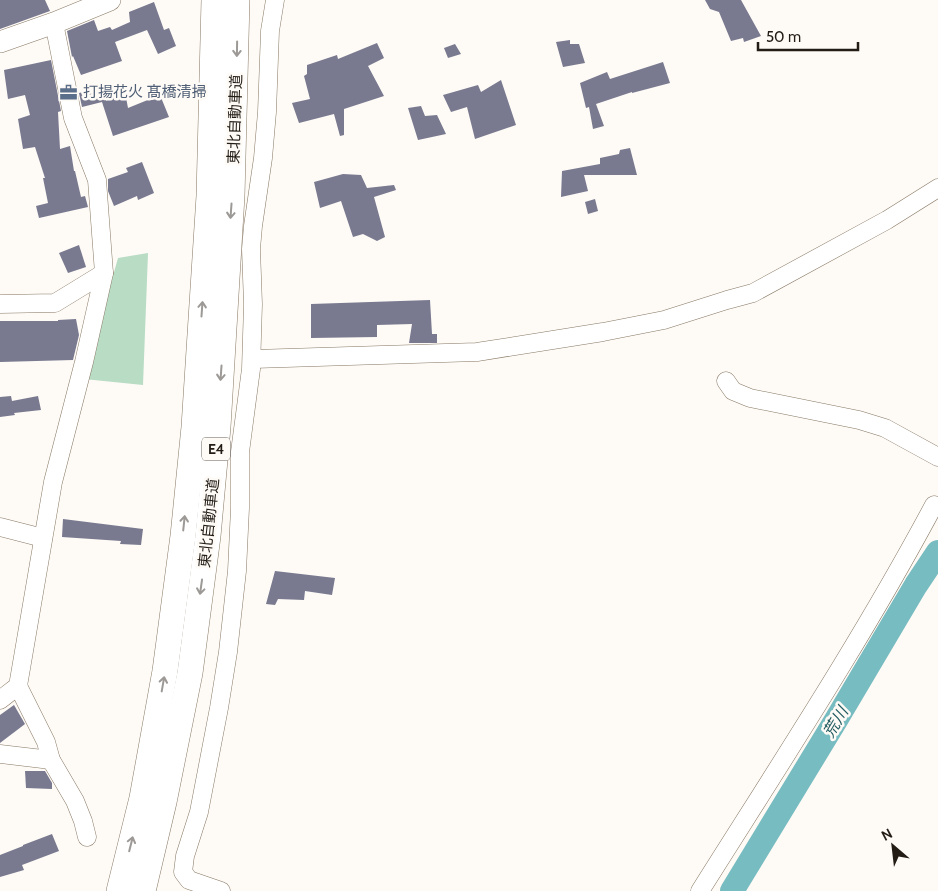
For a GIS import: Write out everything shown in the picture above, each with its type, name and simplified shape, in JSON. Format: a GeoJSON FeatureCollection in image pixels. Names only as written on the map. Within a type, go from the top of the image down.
{"type":"FeatureCollection","features":[{"type":"Feature","properties":{"kind":"highway","name":"東北自動車道"},"geometry":{"type":"LineString","coordinates":[[120,891],[142,798],[165,671],[183,536],[194,426],[209,196],[214,0]]}},
{"type":"Feature","properties":{"kind":"highway","name":"東北自動車道"},"geometry":{"type":"LineString","coordinates":[[143,891],[164,802],[190,673],[208,536],[218,427],[232,196],[237,0]]}},
{"type":"Feature","properties":{"kind":"main road"},"geometry":{"type":"LineString","coordinates":[[0,42],[54,23],[110,0]]}},
{"type":"Feature","properties":{"kind":"street"},"geometry":{"type":"LineString","coordinates":[[220,891],[188,880],[183,872],[185,856],[199,812],[219,708],[238,571],[240,452],[252,359],[251,249],[263,158],[270,30],[275,0]]}},
{"type":"Feature","properties":{"kind":"street"},"geometry":{"type":"LineString","coordinates":[[54,23],[73,118],[97,180],[104,273],[84,362],[53,482],[18,686],[46,742],[51,760],[75,801],[87,837]]}},
{"type":"Feature","properties":{"kind":"street"},"geometry":{"type":"LineString","coordinates":[[252,359],[477,352],[603,332],[664,320],[727,300],[753,294],[887,220],[938,188]]}},
{"type":"Feature","properties":{"kind":"street"},"geometry":{"type":"LineString","coordinates":[[0,304],[55,303],[104,273]]}},
{"type":"Feature","properties":{"kind":"street"},"geometry":{"type":"LineString","coordinates":[[726,381],[733,391],[750,398],[859,420],[885,428],[938,457]]}},
{"type":"Feature","properties":{"kind":"street"},"geometry":{"type":"LineString","coordinates":[[700,891],[819,702],[937,504]]}},
{"type":"Feature","properties":{"kind":"street"},"geometry":{"type":"LineString","coordinates":[[0,527],[43,538]]}},
{"type":"Feature","properties":{"kind":"street"},"geometry":{"type":"LineString","coordinates":[[0,700],[18,686]]}},
{"type":"Feature","properties":{"kind":"street"},"geometry":{"type":"LineString","coordinates":[[0,754],[51,760]]}},
{"type":"Feature","properties":{"kind":"green space"},"geometry":{"type":"Polygon","coordinates":[[[148,253],[143,385],[84,379],[118,258],[148,253]]]}},
{"type":"Feature","properties":{"kind":"building"},"geometry":{"type":"Polygon","coordinates":[[[0,0],[45,0],[50,11],[0,29],[0,0]]]}},
{"type":"Feature","properties":{"kind":"building"},"geometry":{"type":"Polygon","coordinates":[[[705,0],[741,0],[761,36],[744,42],[743,38],[731,41],[719,12],[710,9],[705,0]]]}},
{"type":"Feature","properties":{"kind":"building"},"geometry":{"type":"Polygon","coordinates":[[[154,2],[164,30],[169,28],[176,46],[158,54],[147,30],[115,42],[122,61],[81,75],[72,57],[67,31],[94,20],[98,31],[110,27],[112,30],[130,22],[129,12],[154,2]]]}},
{"type":"Feature","properties":{"kind":"building"},"geometry":{"type":"Polygon","coordinates":[[[570,40],[570,44],[579,44],[585,63],[563,67],[556,42],[570,40]]]}},
{"type":"Feature","properties":{"kind":"building"},"geometry":{"type":"Polygon","coordinates":[[[377,43],[384,58],[368,66],[384,96],[344,109],[344,135],[340,136],[334,114],[299,123],[292,103],[310,99],[304,76],[307,74],[307,65],[337,55],[338,59],[377,43]]]}},
{"type":"Feature","properties":{"kind":"building"},"geometry":{"type":"Polygon","coordinates":[[[455,44],[461,54],[448,58],[444,48],[455,44]]]}},
{"type":"Feature","properties":{"kind":"building"},"geometry":{"type":"Polygon","coordinates":[[[51,60],[61,111],[58,112],[60,149],[70,146],[81,197],[85,196],[88,207],[39,218],[36,206],[48,203],[43,178],[45,178],[35,147],[23,149],[18,119],[30,115],[25,95],[8,99],[4,70],[51,60]]]}},
{"type":"Feature","properties":{"kind":"building"},"geometry":{"type":"Polygon","coordinates":[[[663,62],[670,83],[632,92],[596,104],[604,126],[593,129],[589,107],[586,108],[580,83],[607,72],[610,79],[663,62]]]}},
{"type":"Feature","properties":{"kind":"building"},"geometry":{"type":"Polygon","coordinates":[[[501,80],[516,125],[475,139],[467,107],[451,112],[443,95],[478,85],[481,92],[501,80]]]}},
{"type":"Feature","properties":{"kind":"building"},"geometry":{"type":"Polygon","coordinates":[[[123,82],[128,108],[160,95],[169,117],[113,136],[102,102],[82,107],[79,93],[123,82]]]}},
{"type":"Feature","properties":{"kind":"building"},"geometry":{"type":"Polygon","coordinates":[[[421,106],[425,116],[437,115],[446,134],[418,140],[408,108],[421,106]]]}},
{"type":"Feature","properties":{"kind":"building"},"geometry":{"type":"Polygon","coordinates":[[[630,148],[637,175],[584,175],[588,191],[561,197],[562,171],[600,164],[600,158],[619,154],[620,150],[630,148]]]}},
{"type":"Feature","properties":{"kind":"building"},"geometry":{"type":"Polygon","coordinates":[[[142,162],[154,193],[138,200],[137,196],[114,206],[108,191],[108,179],[128,172],[126,168],[142,162]]]}},
{"type":"Feature","properties":{"kind":"building"},"geometry":{"type":"Polygon","coordinates":[[[343,174],[361,175],[367,188],[394,185],[396,190],[374,197],[385,237],[377,241],[363,234],[353,237],[341,201],[320,208],[314,182],[343,174]]]}},
{"type":"Feature","properties":{"kind":"building"},"geometry":{"type":"Polygon","coordinates":[[[595,199],[598,211],[588,214],[585,202],[595,199]]]}},
{"type":"Feature","properties":{"kind":"building"},"geometry":{"type":"Polygon","coordinates":[[[79,245],[86,267],[68,273],[59,253],[79,245]]]}},
{"type":"Feature","properties":{"kind":"building"},"geometry":{"type":"Polygon","coordinates":[[[430,300],[432,334],[437,334],[437,343],[409,343],[412,324],[377,325],[377,337],[311,338],[311,304],[430,300]]]}},
{"type":"Feature","properties":{"kind":"building"},"geometry":{"type":"Polygon","coordinates":[[[76,319],[79,335],[73,360],[0,362],[0,321],[58,321],[76,319]]]}},
{"type":"Feature","properties":{"kind":"building"},"geometry":{"type":"Polygon","coordinates":[[[11,396],[12,401],[38,396],[41,410],[14,413],[15,415],[0,417],[0,397],[11,396]]]}},
{"type":"Feature","properties":{"kind":"building"},"geometry":{"type":"Polygon","coordinates":[[[63,519],[143,529],[141,545],[120,544],[121,541],[62,537],[63,519]]]}},
{"type":"Feature","properties":{"kind":"building"},"geometry":{"type":"Polygon","coordinates":[[[275,571],[335,578],[332,595],[305,591],[304,600],[278,599],[275,605],[266,604],[275,571]]]}},
{"type":"Feature","properties":{"kind":"building"},"geometry":{"type":"Polygon","coordinates":[[[14,705],[25,724],[0,743],[0,715],[14,705]]]}},
{"type":"Feature","properties":{"kind":"building"},"geometry":{"type":"Polygon","coordinates":[[[25,771],[45,771],[52,783],[52,789],[26,788],[25,771]]]}},
{"type":"Feature","properties":{"kind":"building"},"geometry":{"type":"Polygon","coordinates":[[[52,834],[59,851],[22,865],[24,870],[0,877],[0,855],[52,834]]]}},
{"type":"Feature","properties":{"kind":"waterway","name":"荒川"},"geometry":{"type":"LineString","coordinates":[[732,891],[916,585],[938,552]]}},
{"type":"Feature","properties":{"kind":"place","name":"打揚花火 髙橋清掃"},"geometry":{"type":"Point","coordinates":[69,92]}}]}
